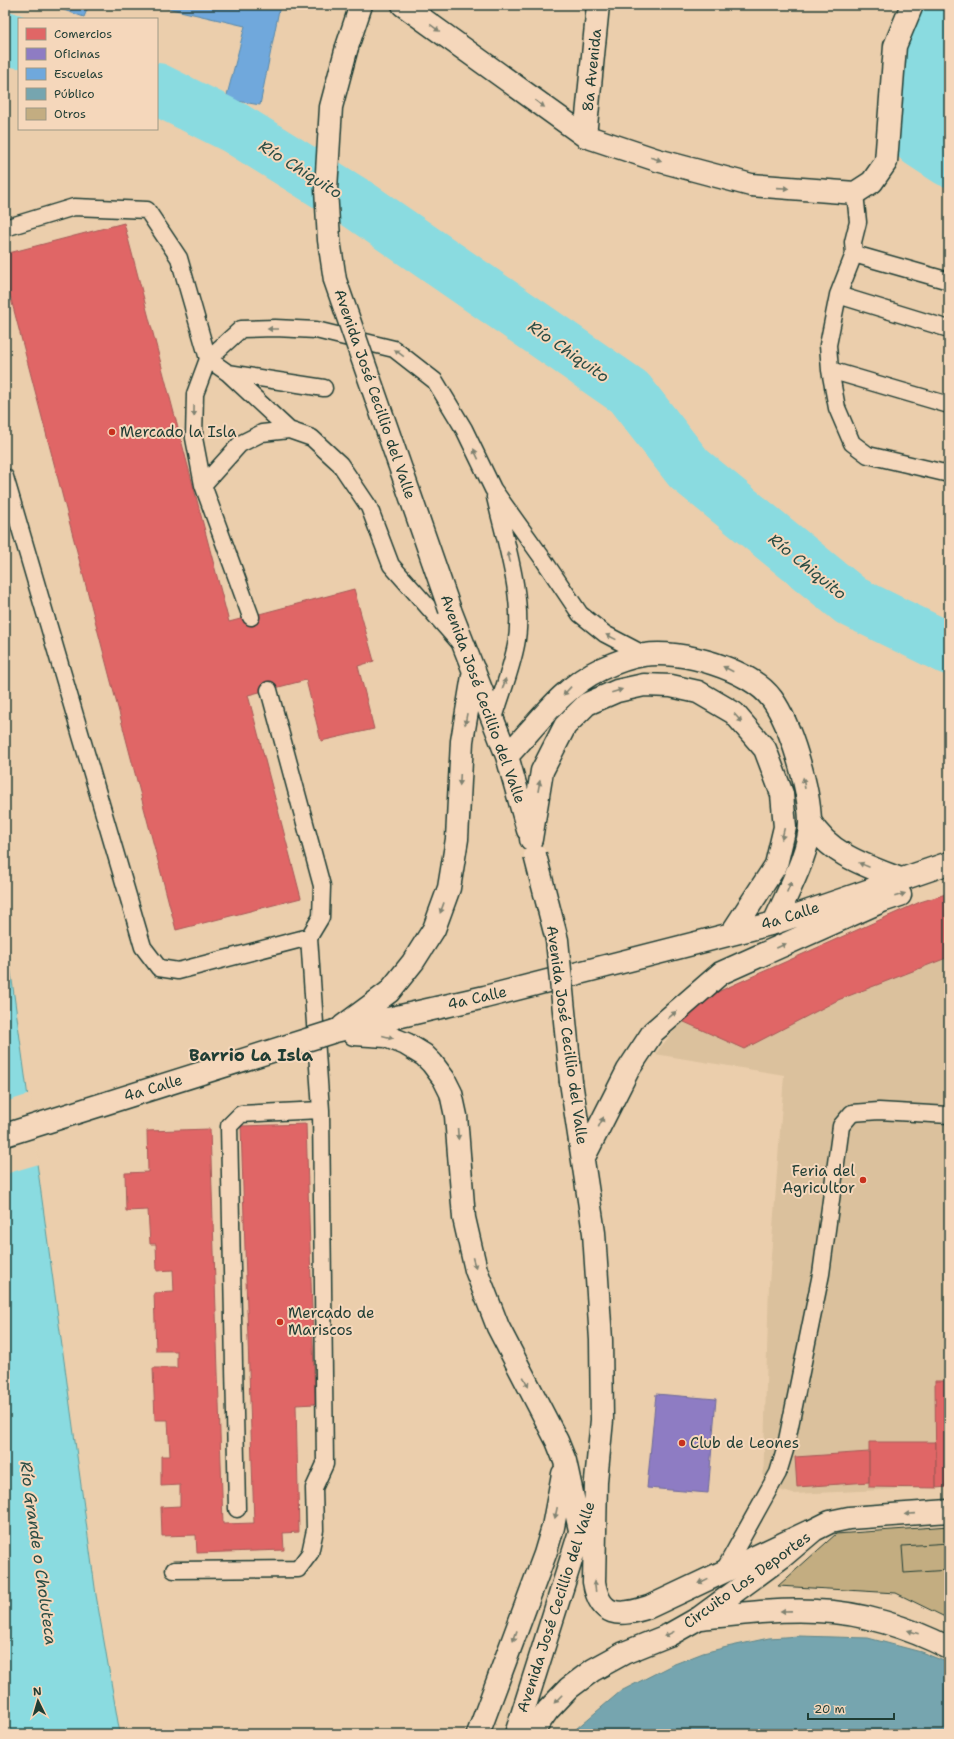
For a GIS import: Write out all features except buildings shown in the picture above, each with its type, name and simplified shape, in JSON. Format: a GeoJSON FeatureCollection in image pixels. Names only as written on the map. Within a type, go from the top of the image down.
{"type":"FeatureCollection","features":[{"type":"Feature","properties":{"kind":"street","name":"Avenida José Cecillio del Valle"},"geometry":{"type":"LineString","coordinates":[[361,5],[347,47],[331,107],[326,189],[329,240],[335,280],[450,610],[471,660],[506,756],[533,847],[557,940],[571,1082],[584,1157],[594,1233],[602,1340],[602,1420],[596,1480],[594,1582],[596,1595],[601,1606],[614,1612],[638,1611],[814,1530]]}},
{"type":"Feature","properties":{"kind":"street"},"geometry":{"type":"LineString","coordinates":[[403,5],[585,136],[657,160],[751,185],[855,193],[872,182],[886,162],[895,46],[912,5]]}},
{"type":"Feature","properties":{"kind":"street","name":"8a Avenida"},"geometry":{"type":"LineString","coordinates":[[585,136],[598,5]]}},
{"type":"Feature","properties":{"kind":"street"},"geometry":{"type":"LineString","coordinates":[[506,756],[572,686],[602,669],[645,655],[686,656],[724,666],[749,680],[771,698],[790,733],[802,772],[810,822],[807,845],[774,923]]}},
{"type":"Feature","properties":{"kind":"street"},"geometry":{"type":"LineString","coordinates":[[335,1031],[389,992],[413,962],[434,929],[449,888],[457,839],[462,741],[471,660]]}},
{"type":"Feature","properties":{"kind":"street"},"geometry":{"type":"LineString","coordinates":[[533,847],[542,771],[565,726],[587,704],[616,691],[644,685],[671,686],[698,692],[734,713],[765,749],[782,794],[785,826],[776,865],[731,934]]}},
{"type":"Feature","properties":{"kind":"street"},"geometry":{"type":"LineString","coordinates":[[810,822],[816,833],[854,861],[900,879]]}},
{"type":"Feature","properties":{"kind":"street","name":"4a Calle"},"geometry":{"type":"LineString","coordinates":[[5,1135],[335,1031],[485,997],[774,923],[949,863]]}},
{"type":"Feature","properties":{"kind":"street"},"geometry":{"type":"LineString","coordinates":[[584,1157],[628,1070],[653,1032],[721,973],[882,901],[949,879]]}},
{"type":"Feature","properties":{"kind":"street"},"geometry":{"type":"LineString","coordinates":[[335,1031],[364,1036],[386,1036],[406,1044],[424,1054],[444,1080],[454,1103],[464,1218],[476,1270],[498,1327],[557,1441],[565,1461],[580,1530]]}},
{"type":"Feature","properties":{"kind":"street"},"geometry":{"type":"LineString","coordinates":[[478,1734],[545,1554],[560,1497],[565,1461]]}},
{"type":"Feature","properties":{"kind":"street","name":"Avenida José Cecillio del Valle"},"geometry":{"type":"LineString","coordinates":[[516,1734],[596,1480]]}},
{"type":"Feature","properties":{"kind":"street","name":"Circuito Los Deportes"},"geometry":{"type":"LineString","coordinates":[[531,1734],[548,1710],[569,1688],[593,1670],[624,1653],[669,1635],[699,1618],[782,1557],[814,1530],[830,1522],[849,1518],[949,1511]]}},
{"type":"Feature","properties":{"kind":"street"},"geometry":{"type":"LineString","coordinates":[[699,1618],[759,1612],[818,1611],[874,1619],[927,1637],[949,1648]]}},
{"type":"Feature","properties":{"kind":"lane"},"geometry":{"type":"LineString","coordinates":[[855,193],[858,222],[853,242],[854,254],[838,295],[828,345],[830,370],[837,408],[852,443],[868,455],[949,474]]}},
{"type":"Feature","properties":{"kind":"lane"},"geometry":{"type":"LineString","coordinates":[[5,228],[74,207],[147,210],[178,258],[208,359],[228,372],[289,430],[312,438],[340,464],[369,507],[391,565],[471,660]]}},
{"type":"Feature","properties":{"kind":"lane"},"geometry":{"type":"LineString","coordinates":[[854,254],[949,281]]}},
{"type":"Feature","properties":{"kind":"lane"},"geometry":{"type":"LineString","coordinates":[[838,295],[949,329]]}},
{"type":"Feature","properties":{"kind":"lane"},"geometry":{"type":"LineString","coordinates":[[251,617],[204,485],[194,438],[195,394],[208,359],[241,329],[275,328],[316,330],[394,349],[436,381],[464,429],[493,489],[580,614],[604,634],[645,655]]}},
{"type":"Feature","properties":{"kind":"lane"},"geometry":{"type":"LineString","coordinates":[[830,370],[949,405]]}},
{"type":"Feature","properties":{"kind":"lane"},"geometry":{"type":"LineString","coordinates":[[228,372],[324,388]]}},
{"type":"Feature","properties":{"kind":"lane"},"geometry":{"type":"LineString","coordinates":[[204,485],[240,444],[262,433],[289,430]]}},
{"type":"Feature","properties":{"kind":"lane"},"geometry":{"type":"LineString","coordinates":[[5,477],[143,947],[158,968],[178,971],[309,937]]}},
{"type":"Feature","properties":{"kind":"lane"},"geometry":{"type":"LineString","coordinates":[[493,489],[511,564],[518,607],[516,644],[493,722]]}},
{"type":"Feature","properties":{"kind":"lane"},"geometry":{"type":"LineString","coordinates":[[174,1570],[298,1569],[310,1553],[315,1530],[314,1488],[325,1464],[321,1110],[309,937],[321,917],[322,886],[269,690]]}},
{"type":"Feature","properties":{"kind":"lane"},"geometry":{"type":"LineString","coordinates":[[237,1508],[229,1126],[241,1114],[321,1110]]}},
{"type":"Feature","properties":{"kind":"lane"},"geometry":{"type":"LineString","coordinates":[[723,1572],[778,1473],[785,1450],[822,1274],[841,1126],[852,1113],[878,1111],[949,1115]]}},
{"type":"Feature","properties":{"kind":"shaded area","name":"Feria del Agricultor"},"geometry":{"type":"Polygon","coordinates":[[[949,893],[949,1487],[793,1494],[763,1485],[769,1284],[784,1075],[655,1054],[682,1021],[713,994],[920,902],[949,893]]]}},
{"type":"Feature","properties":{"kind":"water","name":"Río Grande o Choluteca"},"geometry":{"type":"Polygon","coordinates":[[[5,929],[96,1595],[120,1734],[5,1734],[5,929]]]}},
{"type":"Feature","properties":{"kind":"pier"},"geometry":{"type":"Polygon","coordinates":[[[30,1094],[39,1164],[5,1174],[5,1102],[30,1094]]]}},
{"type":"Feature","properties":{"kind":"waterway","name":"Río Chiquito"},"geometry":{"type":"LineString","coordinates":[[947,5],[926,56],[920,142],[949,161]]}},
{"type":"Feature","properties":{"kind":"waterway","name":"Río Chiquito"},"geometry":{"type":"LineString","coordinates":[[5,37],[18,42]]}},
{"type":"Feature","properties":{"kind":"waterway","name":"Río Chiquito"},"geometry":{"type":"LineString","coordinates":[[158,90],[235,128],[359,205],[629,392],[689,469],[851,601],[949,649]]}},
{"type":"Feature","properties":{"kind":"place","name":"Mercado la Isla"},"geometry":{"type":"Point","coordinates":[112,432]}},
{"type":"Feature","properties":{"kind":"place","name":"Feria del Agricultor"},"geometry":{"type":"Point","coordinates":[863,1180]}},
{"type":"Feature","properties":{"kind":"place","name":"Mercado de Mariscos"},"geometry":{"type":"Point","coordinates":[280,1322]}},
{"type":"Feature","properties":{"kind":"place","name":"Club de Leones"},"geometry":{"type":"Point","coordinates":[682,1443]}},
{"type":"Feature","properties":{"kind":"district","name":"Barrio La Isla"},"geometry":{"type":"Point","coordinates":[251,1055]}}]}
